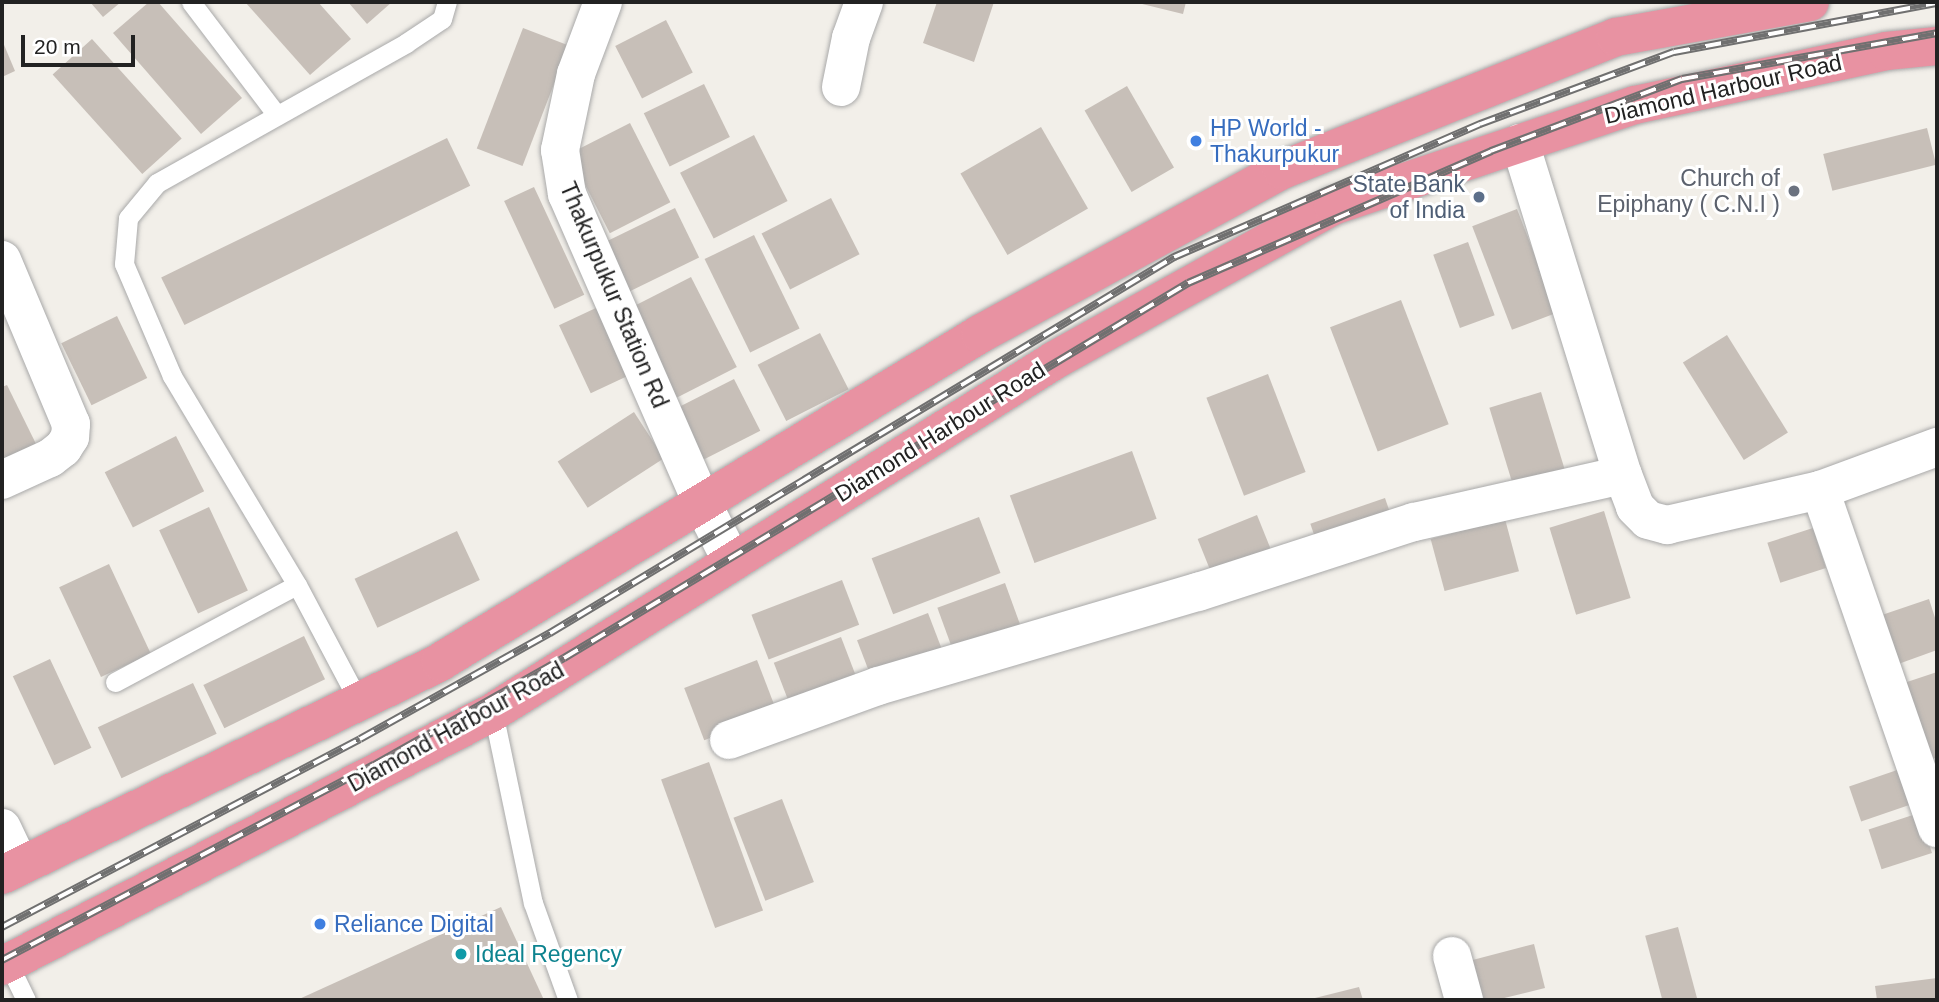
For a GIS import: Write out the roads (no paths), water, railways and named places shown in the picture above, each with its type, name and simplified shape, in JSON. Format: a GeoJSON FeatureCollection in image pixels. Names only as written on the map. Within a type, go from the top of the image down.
{"type":"FeatureCollection","features":[{"type":"Feature","properties":{"kind":"highway"},"geometry":{"type":"LineString","coordinates":[[11,870],[440,662],[980,334],[1282,170],[1616,37],[1810,2]]}},
{"type":"Feature","properties":{"kind":"highway","name":"Diamond Harbour Road"},"geometry":{"type":"LineString","coordinates":[[5,964],[493,712],[1055,360],[1333,206],[1635,105],[1886,51],[1937,46]]}},
{"type":"Feature","properties":{"kind":"street","name":"Thakurpukur Station Rd"},"geometry":{"type":"LineString","coordinates":[[603,2],[576,74],[559,150],[567,194],[702,503],[732,562]]}},
{"type":"Feature","properties":{"kind":"street"},"geometry":{"type":"LineString","coordinates":[[841,86],[851,38],[864,2]]}},
{"type":"Feature","properties":{"kind":"street"},"geometry":{"type":"LineString","coordinates":[[1520,143],[1623,475],[1635,507],[1648,520],[1667,525],[1820,490],[1937,447]]}},
{"type":"Feature","properties":{"kind":"street"},"geometry":{"type":"LineString","coordinates":[[2,260],[71,424],[70,437],[63,448],[50,458],[2,480]]}},
{"type":"Feature","properties":{"kind":"street"},"geometry":{"type":"LineString","coordinates":[[729,740],[878,686],[1198,592],[1414,522],[1623,475]]}},
{"type":"Feature","properties":{"kind":"street"},"geometry":{"type":"LineString","coordinates":[[1820,490],[1937,828]]}},
{"type":"Feature","properties":{"kind":"street"},"geometry":{"type":"LineString","coordinates":[[2,828],[11,870]]}},
{"type":"Feature","properties":{"kind":"street"},"geometry":{"type":"LineString","coordinates":[[1452,956],[1464,1000]]}},
{"type":"Feature","properties":{"kind":"lane"},"geometry":{"type":"LineString","coordinates":[[191,2],[276,114]]}},
{"type":"Feature","properties":{"kind":"lane"},"geometry":{"type":"LineString","coordinates":[[358,700],[297,585],[172,376],[124,264],[128,218],[157,183],[406,43],[442,19],[447,2]]}},
{"type":"Feature","properties":{"kind":"lane"},"geometry":{"type":"LineString","coordinates":[[115,682],[297,585]]}},
{"type":"Feature","properties":{"kind":"lane"},"geometry":{"type":"LineString","coordinates":[[493,712],[533,903],[568,1000]]}},
{"type":"Feature","properties":{"kind":"lane"},"geometry":{"type":"LineString","coordinates":[[5,964],[26,1000]]}},
{"type":"Feature","properties":{"kind":"railway"},"geometry":{"type":"LineString","coordinates":[[2,927],[360,739],[550,633],[1174,257],[1480,124],[1674,52],[1937,3]]}},
{"type":"Feature","properties":{"kind":"railway"},"geometry":{"type":"LineString","coordinates":[[2,960],[374,765],[564,658],[1188,283],[1491,151],[1682,79],[1937,33]]}},
{"type":"Feature","properties":{"kind":"place","name":"HP World - Thakurpukur"},"geometry":{"type":"Point","coordinates":[1196,141]}},
{"type":"Feature","properties":{"kind":"place","name":"Church of Epiphany ( C.N.I )"},"geometry":{"type":"Point","coordinates":[1794,191]}},
{"type":"Feature","properties":{"kind":"place","name":"State Bank of India"},"geometry":{"type":"Point","coordinates":[1479,197]}},
{"type":"Feature","properties":{"kind":"place","name":"Reliance Digital"},"geometry":{"type":"Point","coordinates":[320,924]}},
{"type":"Feature","properties":{"kind":"place","name":"Ideal Regency"},"geometry":{"type":"Point","coordinates":[461,954]}}]}
